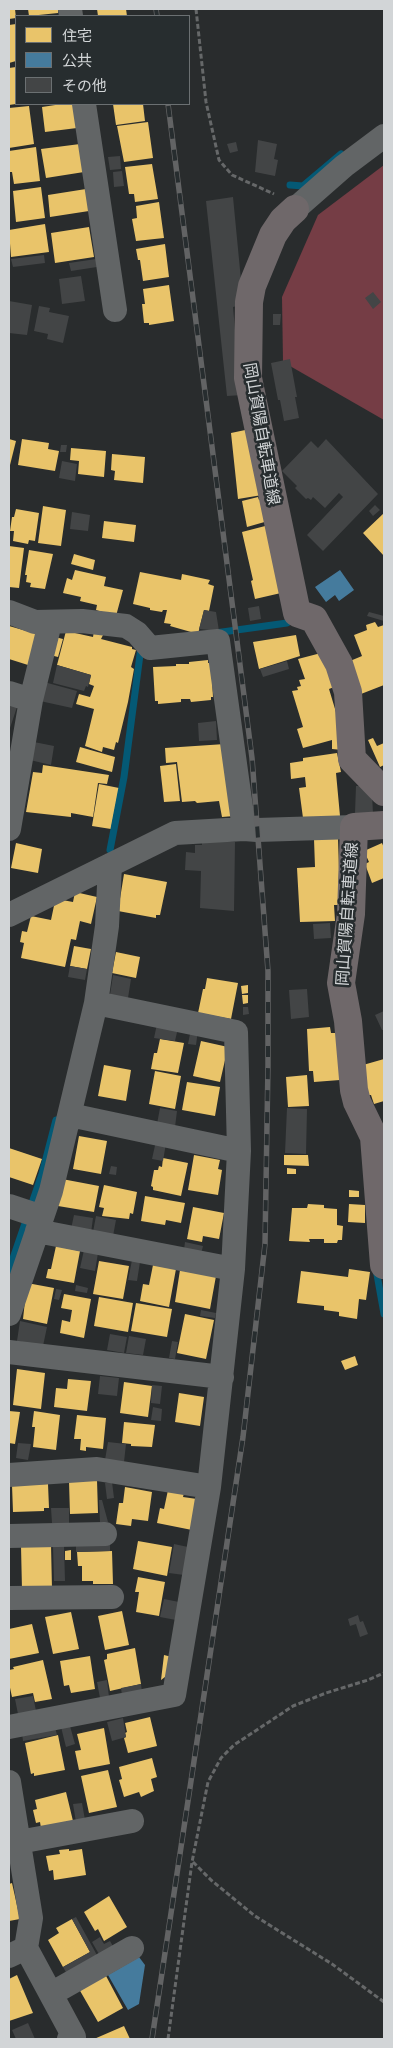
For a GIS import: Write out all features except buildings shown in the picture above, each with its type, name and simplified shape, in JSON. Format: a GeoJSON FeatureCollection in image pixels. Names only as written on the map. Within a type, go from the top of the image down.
{"type":"FeatureCollection","features":[{"type":"Feature","properties":{"kind":"main road","name":"岡山賀陽自転車道線"},"geometry":{"type":"LineString","coordinates":[[295,209],[283,220],[273,235],[252,286],[249,302],[248,378],[296,613],[314,619],[339,664],[348,692],[352,759],[384,792]]}},
{"type":"Feature","properties":{"kind":"main road","name":"岡山賀陽自転車道線"},"geometry":{"type":"LineString","coordinates":[[384,825],[354,827],[351,914],[341,983],[348,1021],[354,1090],[357,1102],[374,1137],[384,1265]]}},
{"type":"Feature","properties":{"kind":"street"},"geometry":{"type":"LineString","coordinates":[[84,105],[114,310]]}},
{"type":"Feature","properties":{"kind":"street"},"geometry":{"type":"LineString","coordinates":[[295,209],[344,166],[384,136]]}},
{"type":"Feature","properties":{"kind":"street"},"geometry":{"type":"LineString","coordinates":[[9,612],[49,627],[82,621],[126,626],[137,633],[150,648],[218,641],[244,829]]}},
{"type":"Feature","properties":{"kind":"street"},"geometry":{"type":"LineString","coordinates":[[9,829],[20,697],[49,627]]}},
{"type":"Feature","properties":{"kind":"street"},"geometry":{"type":"LineString","coordinates":[[9,915],[175,833],[244,829],[354,827]]}},
{"type":"Feature","properties":{"kind":"street"},"geometry":{"type":"LineString","coordinates":[[9,1314],[15,1270],[29,1216],[51,1191],[96,1002],[107,926],[110,865]]}},
{"type":"Feature","properties":{"kind":"street"},"geometry":{"type":"LineString","coordinates":[[9,1727],[174,1695],[209,1487],[233,1269],[240,1151],[236,1032],[96,1002]]}},
{"type":"Feature","properties":{"kind":"street"},"geometry":{"type":"LineString","coordinates":[[70,1115],[240,1151]]}},
{"type":"Feature","properties":{"kind":"street"},"geometry":{"type":"LineString","coordinates":[[29,1216],[233,1269]]}},
{"type":"Feature","properties":{"kind":"street"},"geometry":{"type":"LineString","coordinates":[[9,1352],[222,1377]]}},
{"type":"Feature","properties":{"kind":"street"},"geometry":{"type":"LineString","coordinates":[[9,1475],[97,1469],[209,1487]]}},
{"type":"Feature","properties":{"kind":"street"},"geometry":{"type":"LineString","coordinates":[[9,1536],[105,1534]]}},
{"type":"Feature","properties":{"kind":"street"},"geometry":{"type":"LineString","coordinates":[[9,1598],[112,1597]]}},
{"type":"Feature","properties":{"kind":"street"},"geometry":{"type":"LineString","coordinates":[[9,1782],[19,1842],[16,1868],[31,1918],[17,1952],[51,1994],[74,2037],[69,2039]]}},
{"type":"Feature","properties":{"kind":"street"},"geometry":{"type":"LineString","coordinates":[[19,1842],[132,1821]]}},
{"type":"Feature","properties":{"kind":"street"},"geometry":{"type":"LineString","coordinates":[[51,1994],[132,1948]]}},
{"type":"Feature","properties":{"kind":"path"},"geometry":{"type":"LineString","coordinates":[[196,9],[206,102],[219,160],[232,175],[283,198],[295,209]]}},
{"type":"Feature","properties":{"kind":"path"},"geometry":{"type":"LineString","coordinates":[[168,2039],[192,1862],[208,1782],[221,1758],[234,1745],[293,1706],[384,1673]]}},
{"type":"Feature","properties":{"kind":"path"},"geometry":{"type":"LineString","coordinates":[[192,1862],[255,1916],[332,1964],[384,2002]]}},
{"type":"Feature","properties":{"kind":"shaded area"},"geometry":{"type":"Polygon","coordinates":[[[384,165],[384,420],[283,362],[282,297],[318,215],[384,165]]]}},
{"type":"Feature","properties":{"kind":"waterway"},"geometry":{"type":"LineString","coordinates":[[290,185],[303,186],[341,154]]}},
{"type":"Feature","properties":{"kind":"waterway"},"geometry":{"type":"LineString","coordinates":[[215,633],[287,623]]}},
{"type":"Feature","properties":{"kind":"waterway"},"geometry":{"type":"LineString","coordinates":[[110,850],[124,777],[141,647]]}},
{"type":"Feature","properties":{"kind":"waterway"},"geometry":{"type":"LineString","coordinates":[[9,1270],[42,1174],[56,1120]]}},
{"type":"Feature","properties":{"kind":"waterway"},"geometry":{"type":"LineString","coordinates":[[376,1269],[384,1314]]}},
{"type":"Feature","properties":{"kind":"railway"},"geometry":{"type":"LineString","coordinates":[[156,9],[157,15]]}},
{"type":"Feature","properties":{"kind":"railway"},"geometry":{"type":"LineString","coordinates":[[152,2039],[243,1437],[265,1244],[268,1065],[268,971],[252,758],[168,105]]}}]}
